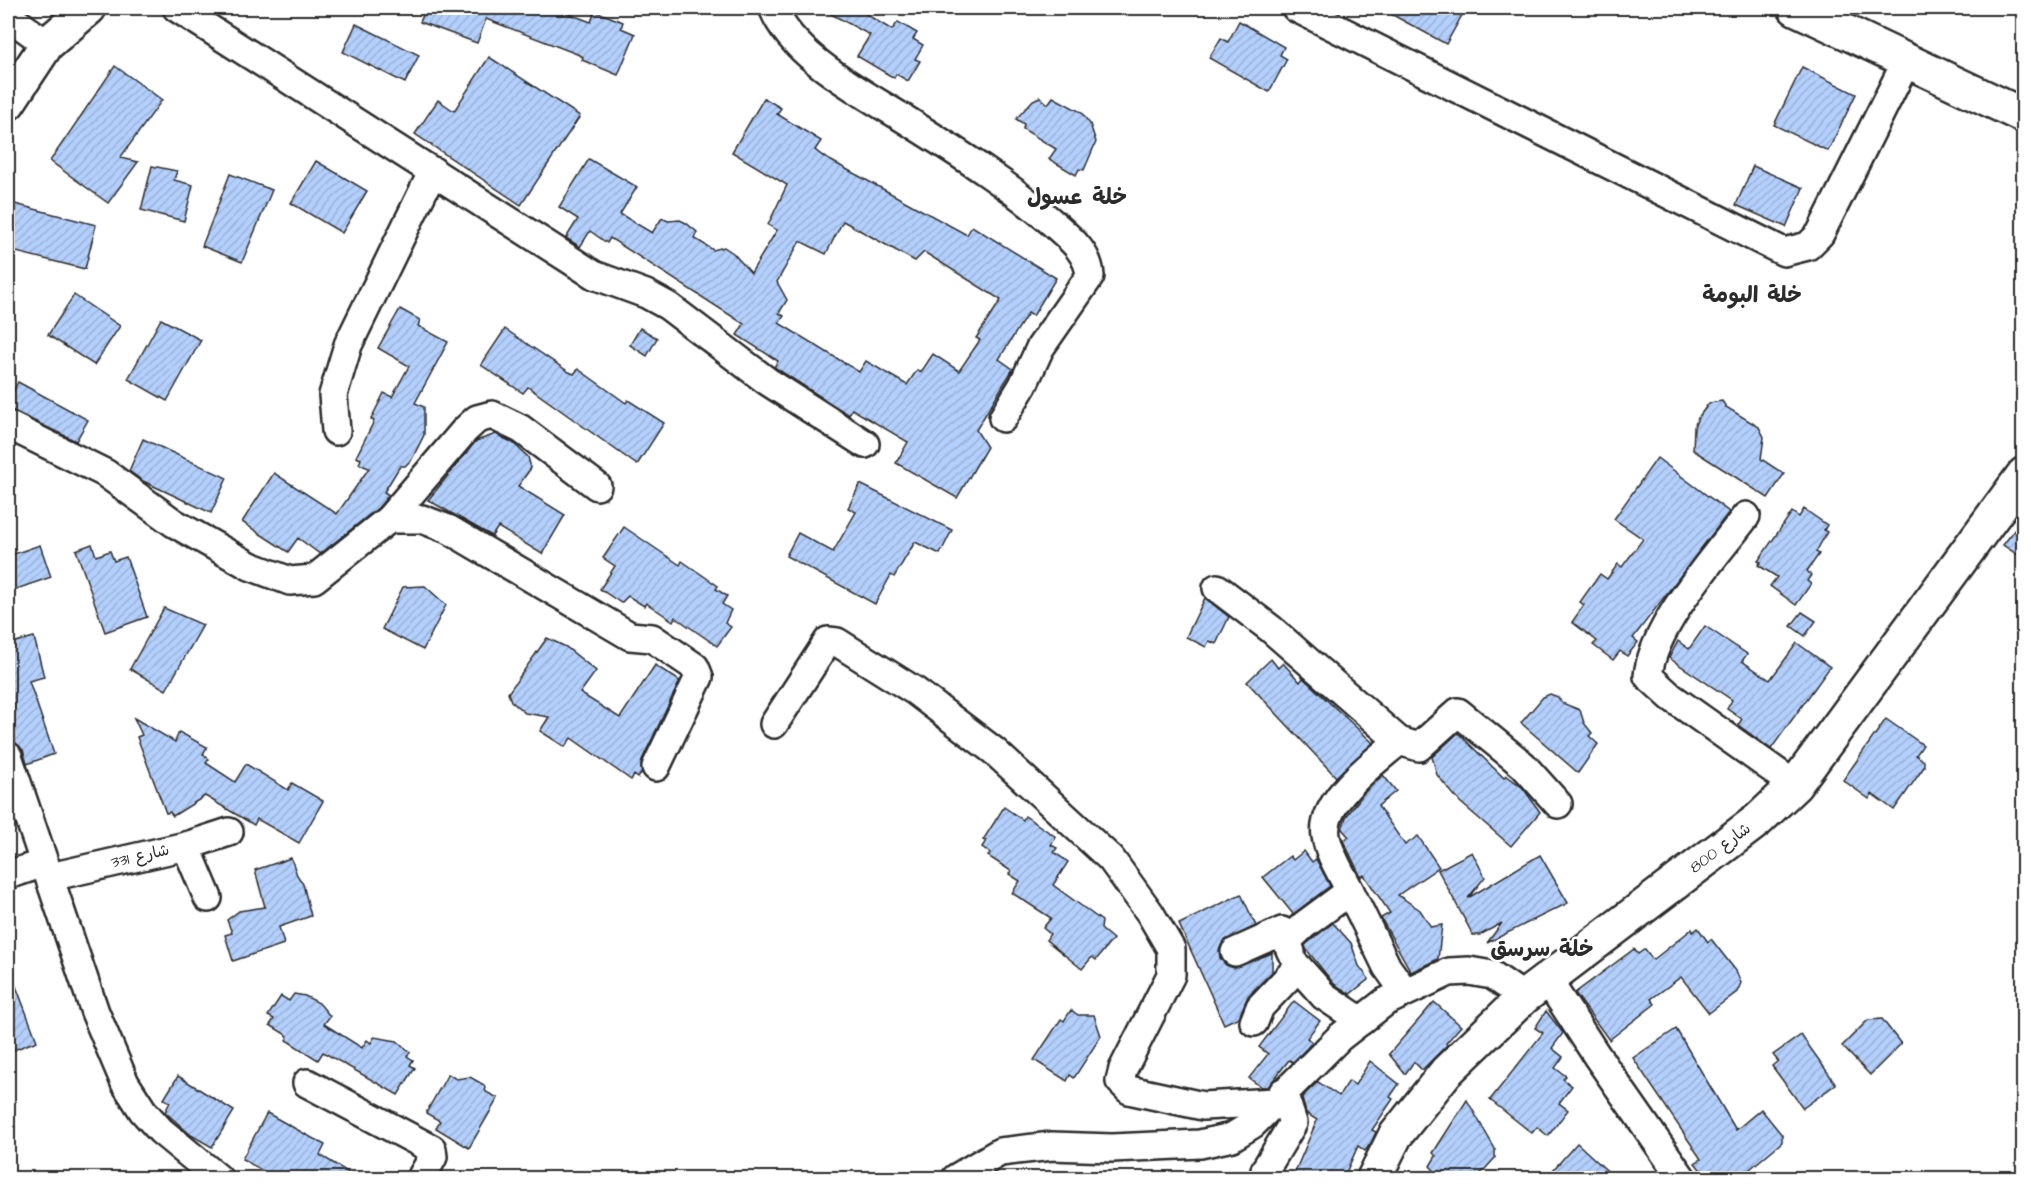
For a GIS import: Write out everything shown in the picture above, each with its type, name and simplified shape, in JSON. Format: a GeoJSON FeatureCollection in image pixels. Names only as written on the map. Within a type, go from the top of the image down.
{"type":"FeatureCollection","features":[{"type":"Feature","properties":{"kind":"main road"},"geometry":{"type":"LineString","coordinates":[[8,103],[46,44],[89,8]]}},
{"type":"Feature","properties":{"kind":"main road"},"geometry":{"type":"LineString","coordinates":[[1795,8],[2024,116]]}},
{"type":"Feature","properties":{"kind":"main road","name":"شارع 800"},"geometry":{"type":"LineString","coordinates":[[1374,1179],[1395,1136],[1446,1072],[1536,988],[1758,820],[1795,785],[2024,474]]}},
{"type":"Feature","properties":{"kind":"street"},"geometry":{"type":"LineString","coordinates":[[177,8],[594,275],[646,294],[668,306],[768,381],[865,444]]}},
{"type":"Feature","properties":{"kind":"street"},"geometry":{"type":"LineString","coordinates":[[773,8],[780,25],[807,54],[992,175],[1074,242],[1090,265],[1090,276],[1040,348],[1023,386],[1003,418]]}},
{"type":"Feature","properties":{"kind":"street"},"geometry":{"type":"LineString","coordinates":[[1296,8],[1784,252],[1808,246],[1820,234],[1906,62]]}},
{"type":"Feature","properties":{"kind":"street"},"geometry":{"type":"LineString","coordinates":[[8,16],[46,44]]}},
{"type":"Feature","properties":{"kind":"street"},"geometry":{"type":"LineString","coordinates":[[336,431],[333,394],[348,345],[433,171]]}},
{"type":"Feature","properties":{"kind":"street"},"geometry":{"type":"LineString","coordinates":[[8,425],[105,473],[174,523],[250,566],[290,581],[314,579],[389,519],[477,418],[492,415],[521,429],[597,486]]}},
{"type":"Feature","properties":{"kind":"street"},"geometry":{"type":"LineString","coordinates":[[1746,516],[1693,587],[1654,646],[1648,676],[1671,697],[1795,785]]}},
{"type":"Feature","properties":{"kind":"street"},"geometry":{"type":"LineString","coordinates":[[389,519],[422,519],[448,529],[630,636],[652,638],[695,667],[699,677],[656,767]]}},
{"type":"Feature","properties":{"kind":"street"},"geometry":{"type":"LineString","coordinates":[[1217,588],[1271,630],[1399,741],[1419,747],[1458,712],[1523,765],[1558,804]]}},
{"type":"Feature","properties":{"kind":"street"},"geometry":{"type":"LineString","coordinates":[[774,724],[828,641],[837,642],[932,705],[994,751],[1111,859],[1150,913],[1171,949],[1171,975],[1123,1069],[1120,1082],[1129,1090],[1203,1106],[1279,1097]]}},
{"type":"Feature","properties":{"kind":"street"},"geometry":{"type":"LineString","coordinates":[[1399,741],[1340,795],[1330,810],[1325,835],[1387,967],[1405,992]]}},
{"type":"Feature","properties":{"kind":"street"},"geometry":{"type":"LineString","coordinates":[[8,756],[95,1012],[125,1083],[188,1170],[218,1179]]}},
{"type":"Feature","properties":{"kind":"street","name":"شارع 331"},"geometry":{"type":"LineString","coordinates":[[8,875],[186,846],[230,832]]}},
{"type":"Feature","properties":{"kind":"street"},"geometry":{"type":"LineString","coordinates":[[186,846],[208,898]]}},
{"type":"Feature","properties":{"kind":"street"},"geometry":{"type":"LineString","coordinates":[[1287,942],[1304,925],[1350,891]]}},
{"type":"Feature","properties":{"kind":"street"},"geometry":{"type":"LineString","coordinates":[[1235,952],[1282,931],[1298,967],[1324,996],[1361,1021]]}},
{"type":"Feature","properties":{"kind":"street"},"geometry":{"type":"LineString","coordinates":[[1254,1022],[1260,1007],[1298,967]]}},
{"type":"Feature","properties":{"kind":"street"},"geometry":{"type":"LineString","coordinates":[[956,1179],[1000,1152],[1052,1146],[1112,1148],[1200,1144],[1232,1137],[1253,1124],[1361,1021],[1385,1002],[1449,972],[1469,970],[1536,988],[1597,1056],[1682,1179]]}},
{"type":"Feature","properties":{"kind":"street"},"geometry":{"type":"LineString","coordinates":[[307,1083],[432,1149],[433,1157],[422,1178]]}},
{"type":"Feature","properties":{"kind":"street"},"geometry":{"type":"LineString","coordinates":[[1266,1179],[1265,1170],[1293,1123],[1279,1097]]}},
{"type":"Feature","properties":{"kind":"building"},"geometry":{"type":"Polygon","coordinates":[[[426,8],[553,8],[591,22],[595,11],[623,22],[621,28],[635,34],[618,75],[582,60],[583,57],[577,54],[486,19],[477,43],[420,22],[426,8]]]}},
{"type":"Feature","properties":{"kind":"building"},"geometry":{"type":"Polygon","coordinates":[[[820,8],[856,8],[892,30],[898,22],[917,33],[913,39],[923,45],[915,59],[920,61],[908,81],[896,74],[894,78],[857,56],[870,35],[820,8]]]}},
{"type":"Feature","properties":{"kind":"building"},"geometry":{"type":"Polygon","coordinates":[[[1380,8],[1466,8],[1446,44],[1380,8]]]}},
{"type":"Feature","properties":{"kind":"building"},"geometry":{"type":"Polygon","coordinates":[[[1239,21],[1284,47],[1280,55],[1287,59],[1269,92],[1209,58],[1221,38],[1228,42],[1239,21]]]}},
{"type":"Feature","properties":{"kind":"building"},"geometry":{"type":"Polygon","coordinates":[[[356,24],[419,55],[405,83],[343,52],[356,24]]]}},
{"type":"Feature","properties":{"kind":"building"},"geometry":{"type":"Polygon","coordinates":[[[489,57],[580,116],[521,205],[415,134],[438,100],[454,111],[489,57]]]}},
{"type":"Feature","properties":{"kind":"building"},"geometry":{"type":"Polygon","coordinates":[[[115,66],[162,100],[120,158],[138,162],[108,203],[50,161],[115,66]]]}},
{"type":"Feature","properties":{"kind":"building"},"geometry":{"type":"Polygon","coordinates":[[[1802,67],[1856,94],[1828,151],[1774,125],[1802,67]]]}},
{"type":"Feature","properties":{"kind":"building"},"geometry":{"type":"Polygon","coordinates":[[[1040,97],[1048,104],[1053,97],[1081,112],[1090,124],[1096,142],[1084,170],[1079,169],[1076,175],[1049,159],[1056,149],[1023,129],[1024,124],[1016,119],[1033,100],[1040,97]]]}},
{"type":"Feature","properties":{"kind":"building"},"geometry":{"type":"Polygon","coordinates":[[[764,98],[781,108],[777,114],[821,141],[815,150],[824,157],[967,235],[972,226],[1056,278],[1033,316],[1028,313],[999,359],[1013,369],[976,430],[987,447],[957,498],[896,463],[908,442],[852,409],[849,415],[774,367],[778,361],[737,335],[744,324],[610,238],[607,243],[590,231],[580,247],[566,238],[578,219],[559,207],[589,159],[637,187],[620,214],[652,233],[662,218],[668,221],[680,220],[697,232],[694,238],[713,250],[724,247],[733,253],[751,273],[777,230],[768,225],[787,185],[732,152],[764,98]],[[843,221],[826,254],[800,241],[777,282],[787,300],[779,313],[784,316],[779,323],[859,372],[866,361],[907,385],[917,370],[921,372],[933,354],[959,371],[980,340],[976,338],[1001,300],[924,252],[915,261],[843,221]]]}},
{"type":"Feature","properties":{"kind":"building"},"geometry":{"type":"Polygon","coordinates":[[[316,161],[367,191],[342,233],[291,203],[316,161]]]}},
{"type":"Feature","properties":{"kind":"building"},"geometry":{"type":"Polygon","coordinates":[[[152,166],[177,171],[174,180],[193,185],[184,221],[141,210],[152,166]]]}},
{"type":"Feature","properties":{"kind":"building"},"geometry":{"type":"Polygon","coordinates":[[[1753,166],[1803,188],[1786,227],[1736,205],[1753,166]]]}},
{"type":"Feature","properties":{"kind":"building"},"geometry":{"type":"Polygon","coordinates":[[[230,174],[272,190],[242,262],[202,246],[230,174]]]}},
{"type":"Feature","properties":{"kind":"building"},"geometry":{"type":"Polygon","coordinates":[[[11,203],[96,225],[85,269],[8,250],[8,219],[11,203]]]}},
{"type":"Feature","properties":{"kind":"building"},"geometry":{"type":"Polygon","coordinates":[[[74,295],[120,326],[94,365],[48,335],[74,295]]]}},
{"type":"Feature","properties":{"kind":"building"},"geometry":{"type":"Polygon","coordinates":[[[400,309],[420,320],[418,326],[448,342],[415,403],[424,407],[424,435],[412,459],[405,466],[400,466],[384,492],[389,495],[378,508],[320,554],[298,538],[288,552],[242,522],[274,473],[337,514],[369,468],[359,464],[361,459],[356,457],[374,421],[371,419],[384,393],[392,397],[409,366],[378,348],[400,309]]]}},
{"type":"Feature","properties":{"kind":"building"},"geometry":{"type":"Polygon","coordinates":[[[161,319],[201,340],[167,401],[128,379],[161,319]]]}},
{"type":"Feature","properties":{"kind":"building"},"geometry":{"type":"Polygon","coordinates":[[[640,328],[657,338],[647,356],[630,345],[640,328]]]}},
{"type":"Feature","properties":{"kind":"building"},"geometry":{"type":"Polygon","coordinates":[[[505,329],[569,372],[574,374],[578,369],[626,403],[628,400],[664,423],[637,465],[528,387],[523,393],[481,365],[505,329]]]}},
{"type":"Feature","properties":{"kind":"building"},"geometry":{"type":"Polygon","coordinates":[[[18,382],[88,420],[76,441],[8,409],[8,401],[18,382]]]}},
{"type":"Feature","properties":{"kind":"building"},"geometry":{"type":"Polygon","coordinates":[[[1722,401],[1726,407],[1759,427],[1764,437],[1761,459],[1784,474],[1768,498],[1693,450],[1694,427],[1698,418],[1709,403],[1722,401]]]}},
{"type":"Feature","properties":{"kind":"building"},"geometry":{"type":"Polygon","coordinates":[[[496,434],[513,443],[528,457],[531,468],[518,486],[565,515],[542,554],[498,527],[492,536],[428,500],[476,441],[496,434]]]}},
{"type":"Feature","properties":{"kind":"building"},"geometry":{"type":"Polygon","coordinates":[[[143,439],[227,478],[211,513],[143,481],[129,471],[143,439]]]}},
{"type":"Feature","properties":{"kind":"building"},"geometry":{"type":"Polygon","coordinates":[[[1657,458],[1729,512],[1633,638],[1638,642],[1627,656],[1620,651],[1613,660],[1593,645],[1597,641],[1572,622],[1584,605],[1580,602],[1600,574],[1607,579],[1618,564],[1622,567],[1643,539],[1614,519],[1657,458]]]}},
{"type":"Feature","properties":{"kind":"building"},"geometry":{"type":"Polygon","coordinates":[[[860,484],[952,530],[940,554],[915,542],[894,577],[891,575],[875,604],[786,556],[798,533],[833,552],[856,512],[848,508],[860,484]]]}},
{"type":"Feature","properties":{"kind":"building"},"geometry":{"type":"Polygon","coordinates":[[[1804,509],[1827,525],[1824,530],[1827,532],[1816,552],[1819,554],[1807,571],[1811,575],[1807,581],[1811,584],[1796,605],[1770,586],[1777,577],[1758,565],[1761,562],[1758,561],[1792,512],[1799,517],[1804,509]]]}},
{"type":"Feature","properties":{"kind":"building"},"geometry":{"type":"Polygon","coordinates":[[[2024,517],[2024,559],[2003,545],[2024,517]]]}},
{"type":"Feature","properties":{"kind":"building"},"geometry":{"type":"Polygon","coordinates":[[[624,527],[680,565],[682,561],[718,586],[716,589],[727,596],[722,604],[731,610],[725,623],[731,627],[717,646],[675,617],[673,621],[646,603],[644,606],[628,596],[621,603],[600,589],[615,566],[603,558],[624,527]]]}},
{"type":"Feature","properties":{"kind":"building"},"geometry":{"type":"Polygon","coordinates":[[[92,544],[96,556],[110,551],[114,561],[126,557],[147,617],[105,632],[76,550],[92,544]]]}},
{"type":"Feature","properties":{"kind":"building"},"geometry":{"type":"Polygon","coordinates":[[[40,545],[51,577],[8,592],[8,556],[40,545]]]}},
{"type":"Feature","properties":{"kind":"building"},"geometry":{"type":"Polygon","coordinates":[[[425,586],[446,605],[423,650],[382,629],[403,587],[425,586]]]}},
{"type":"Feature","properties":{"kind":"building"},"geometry":{"type":"Polygon","coordinates":[[[1205,598],[1229,617],[1216,644],[1209,641],[1206,647],[1186,637],[1205,598]]]}},
{"type":"Feature","properties":{"kind":"building"},"geometry":{"type":"Polygon","coordinates":[[[164,608],[203,625],[166,690],[130,669],[164,608]]]}},
{"type":"Feature","properties":{"kind":"building"},"geometry":{"type":"Polygon","coordinates":[[[1802,612],[1816,621],[1805,636],[1791,626],[1802,612]]]}},
{"type":"Feature","properties":{"kind":"building"},"geometry":{"type":"Polygon","coordinates":[[[1705,626],[1747,654],[1742,661],[1770,680],[1797,643],[1830,667],[1771,749],[1738,725],[1742,719],[1727,709],[1732,700],[1669,658],[1678,641],[1689,649],[1705,626]]]}},
{"type":"Feature","properties":{"kind":"building"},"geometry":{"type":"Polygon","coordinates":[[[34,637],[44,677],[29,681],[54,754],[27,764],[23,750],[12,741],[8,728],[8,644],[34,637]]]}},
{"type":"Feature","properties":{"kind":"building"},"geometry":{"type":"Polygon","coordinates":[[[547,638],[566,647],[596,671],[580,693],[620,718],[655,665],[680,681],[642,760],[642,772],[638,778],[634,775],[631,780],[571,738],[565,747],[540,731],[549,717],[525,713],[511,701],[508,693],[547,638]]]}},
{"type":"Feature","properties":{"kind":"building"},"geometry":{"type":"Polygon","coordinates":[[[1271,659],[1278,668],[1283,663],[1300,682],[1303,678],[1373,743],[1336,777],[1247,682],[1271,659]]]}},
{"type":"Feature","properties":{"kind":"building"},"geometry":{"type":"Polygon","coordinates":[[[1550,694],[1558,697],[1562,703],[1580,710],[1584,723],[1592,733],[1589,736],[1598,744],[1578,773],[1521,723],[1543,697],[1550,694]]]}},
{"type":"Feature","properties":{"kind":"building"},"geometry":{"type":"Polygon","coordinates":[[[134,718],[175,742],[179,732],[207,747],[203,754],[209,759],[206,763],[235,782],[246,764],[288,790],[292,783],[323,801],[299,843],[257,819],[254,825],[205,796],[173,816],[170,812],[166,813],[137,737],[142,735],[134,718]]]}},
{"type":"Feature","properties":{"kind":"building"},"geometry":{"type":"Polygon","coordinates":[[[1886,719],[1923,745],[1916,755],[1924,761],[1924,767],[1894,810],[1872,794],[1869,799],[1843,780],[1886,719]]]}},
{"type":"Feature","properties":{"kind":"building"},"geometry":{"type":"Polygon","coordinates":[[[1458,733],[1504,778],[1506,775],[1523,788],[1540,812],[1511,846],[1460,802],[1437,775],[1432,757],[1458,733]]]}},
{"type":"Feature","properties":{"kind":"building"},"geometry":{"type":"Polygon","coordinates":[[[1383,775],[1396,791],[1378,806],[1405,845],[1418,836],[1439,867],[1398,895],[1420,910],[1431,927],[1442,925],[1438,959],[1411,972],[1381,918],[1390,913],[1364,875],[1361,877],[1343,840],[1349,837],[1342,829],[1346,817],[1363,794],[1383,775]]]}},
{"type":"Feature","properties":{"kind":"building"},"geometry":{"type":"Polygon","coordinates":[[[1004,807],[1023,820],[1025,816],[1056,837],[1051,845],[1057,848],[1054,852],[1068,862],[1053,885],[1102,921],[1101,929],[1113,939],[1096,960],[1092,957],[1082,969],[1046,940],[1050,934],[1043,928],[1051,918],[1012,893],[1020,881],[1009,874],[1011,871],[988,856],[990,853],[982,847],[986,841],[983,840],[1004,807]]]}},
{"type":"Feature","properties":{"kind":"building"},"geometry":{"type":"Polygon","coordinates":[[[1304,851],[1312,862],[1316,859],[1330,886],[1293,914],[1263,877],[1290,856],[1293,860],[1304,851]]]}},
{"type":"Feature","properties":{"kind":"building"},"geometry":{"type":"Polygon","coordinates":[[[1472,852],[1485,877],[1468,898],[1540,855],[1568,903],[1487,943],[1502,923],[1480,935],[1473,935],[1438,870],[1472,852]]]}},
{"type":"Feature","properties":{"kind":"building"},"geometry":{"type":"Polygon","coordinates":[[[291,858],[303,884],[311,916],[279,927],[284,944],[233,961],[225,935],[232,933],[227,920],[239,911],[265,907],[255,870],[291,858]]]}},
{"type":"Feature","properties":{"kind":"building"},"geometry":{"type":"Polygon","coordinates":[[[1241,894],[1256,926],[1223,942],[1219,950],[1220,958],[1226,965],[1234,968],[1272,953],[1272,972],[1248,996],[1239,1017],[1224,1024],[1179,924],[1241,894]]]}},
{"type":"Feature","properties":{"kind":"building"},"geometry":{"type":"Polygon","coordinates":[[[1333,923],[1351,943],[1359,966],[1369,979],[1350,994],[1334,984],[1305,945],[1333,923]]]}},
{"type":"Feature","properties":{"kind":"building"},"geometry":{"type":"Polygon","coordinates":[[[1698,928],[1708,942],[1711,939],[1736,971],[1741,983],[1737,992],[1709,1013],[1681,977],[1651,999],[1655,1004],[1609,1040],[1575,993],[1634,949],[1638,954],[1645,949],[1653,960],[1692,929],[1693,932],[1698,928]]]}},
{"type":"Feature","properties":{"kind":"building"},"geometry":{"type":"Polygon","coordinates":[[[11,973],[37,1041],[11,1051],[8,1040],[8,974],[11,973]]]}},
{"type":"Feature","properties":{"kind":"building"},"geometry":{"type":"Polygon","coordinates":[[[294,994],[305,996],[319,1003],[330,1016],[324,1024],[362,1048],[367,1040],[371,1043],[374,1037],[397,1041],[410,1052],[407,1056],[413,1060],[410,1065],[415,1068],[398,1095],[323,1052],[318,1060],[286,1040],[288,1036],[270,1025],[274,1019],[268,1016],[281,996],[289,1001],[294,994]]]}},
{"type":"Feature","properties":{"kind":"building"},"geometry":{"type":"Polygon","coordinates":[[[1294,1001],[1320,1021],[1307,1038],[1312,1042],[1293,1062],[1289,1060],[1268,1087],[1261,1087],[1249,1078],[1268,1054],[1259,1047],[1294,1001]]]}},
{"type":"Feature","properties":{"kind":"building"},"geometry":{"type":"Polygon","coordinates":[[[1434,1002],[1461,1026],[1446,1043],[1447,1045],[1422,1070],[1414,1062],[1405,1074],[1389,1054],[1434,1002]]]}},
{"type":"Feature","properties":{"kind":"building"},"geometry":{"type":"Polygon","coordinates":[[[1071,1010],[1078,1015],[1094,1015],[1101,1036],[1074,1078],[1070,1075],[1067,1081],[1034,1060],[1061,1019],[1064,1021],[1071,1010]]]}},
{"type":"Feature","properties":{"kind":"building"},"geometry":{"type":"Polygon","coordinates":[[[1546,1011],[1563,1033],[1552,1048],[1563,1057],[1555,1068],[1566,1076],[1563,1079],[1572,1086],[1559,1103],[1568,1110],[1548,1136],[1537,1127],[1532,1133],[1490,1100],[1543,1033],[1535,1028],[1546,1011]]]}},
{"type":"Feature","properties":{"kind":"building"},"geometry":{"type":"Polygon","coordinates":[[[1882,1019],[1901,1044],[1870,1075],[1842,1046],[1868,1020],[1882,1019]]]}},
{"type":"Feature","properties":{"kind":"building"},"geometry":{"type":"Polygon","coordinates":[[[1676,1029],[1736,1130],[1761,1109],[1782,1135],[1782,1142],[1738,1179],[1708,1179],[1695,1163],[1701,1159],[1633,1058],[1676,1029]]]}},
{"type":"Feature","properties":{"kind":"building"},"geometry":{"type":"Polygon","coordinates":[[[1801,1035],[1836,1084],[1803,1108],[1772,1066],[1778,1061],[1773,1055],[1801,1035]]]}},
{"type":"Feature","properties":{"kind":"building"},"geometry":{"type":"Polygon","coordinates":[[[1370,1061],[1399,1084],[1390,1097],[1393,1099],[1372,1130],[1376,1132],[1371,1143],[1365,1151],[1358,1146],[1343,1179],[1292,1179],[1317,1120],[1306,1113],[1302,1099],[1318,1082],[1339,1096],[1349,1081],[1355,1085],[1370,1061]]]}},
{"type":"Feature","properties":{"kind":"building"},"geometry":{"type":"Polygon","coordinates":[[[448,1074],[456,1079],[470,1077],[484,1085],[486,1092],[498,1098],[469,1148],[436,1128],[440,1121],[426,1113],[448,1074]]]}},
{"type":"Feature","properties":{"kind":"building"},"geometry":{"type":"Polygon","coordinates":[[[178,1076],[234,1111],[212,1147],[191,1135],[165,1112],[170,1102],[164,1099],[178,1076]]]}},
{"type":"Feature","properties":{"kind":"building"},"geometry":{"type":"Polygon","coordinates":[[[1467,1100],[1495,1149],[1495,1158],[1476,1179],[1442,1179],[1430,1166],[1436,1156],[1433,1153],[1467,1100]]]}},
{"type":"Feature","properties":{"kind":"building"},"geometry":{"type":"Polygon","coordinates":[[[267,1113],[325,1145],[320,1155],[359,1179],[277,1179],[242,1159],[267,1113]]]}},
{"type":"Feature","properties":{"kind":"building"},"geometry":{"type":"Polygon","coordinates":[[[1577,1143],[1616,1179],[1545,1179],[1577,1143]]]}},
{"type":"Feature","properties":{"kind":"district","name":"خلة عسول"},"geometry":{"type":"Point","coordinates":[1077,197]}},
{"type":"Feature","properties":{"kind":"district","name":"خلة البومة"},"geometry":{"type":"Point","coordinates":[1752,295]}},
{"type":"Feature","properties":{"kind":"district","name":"خلة سرسق"},"geometry":{"type":"Point","coordinates":[1542,949]}}]}
